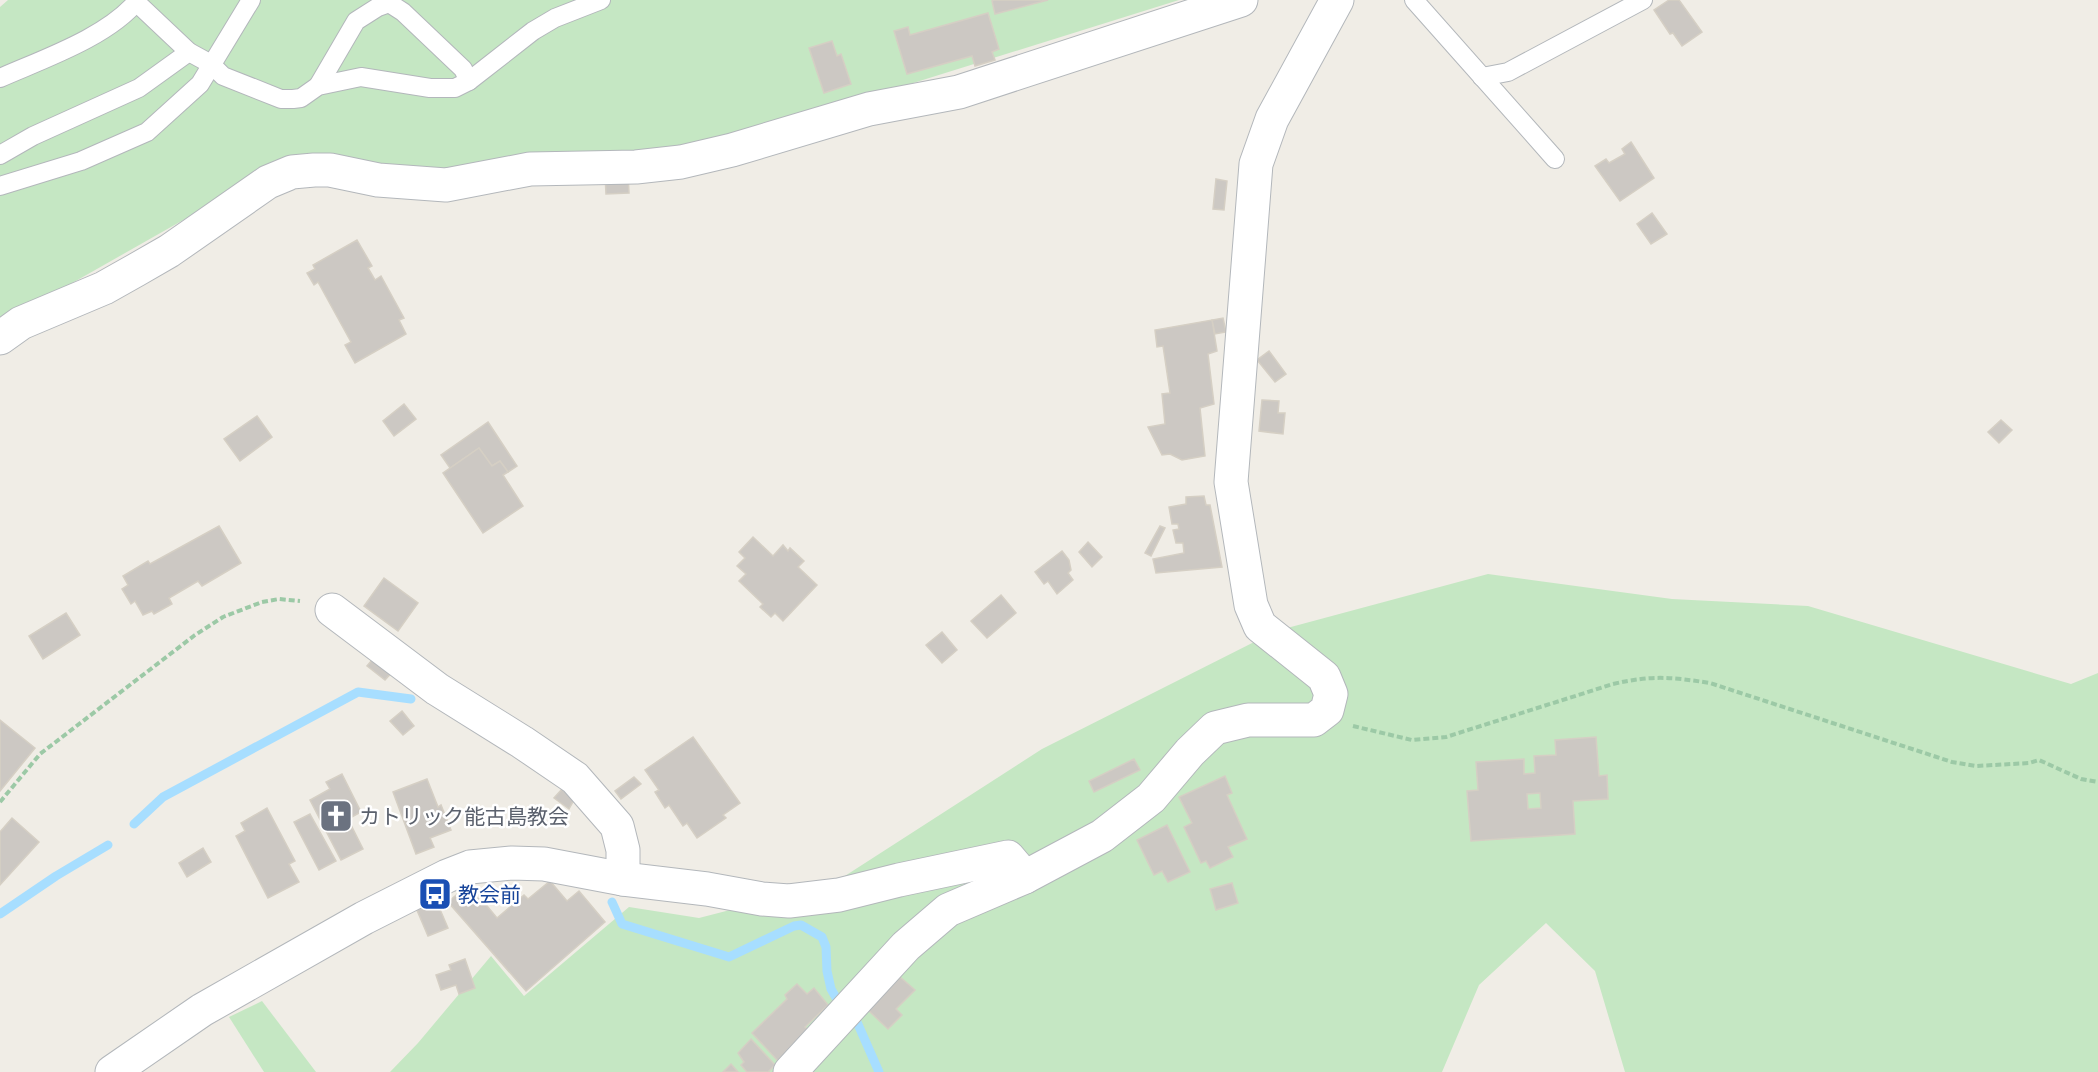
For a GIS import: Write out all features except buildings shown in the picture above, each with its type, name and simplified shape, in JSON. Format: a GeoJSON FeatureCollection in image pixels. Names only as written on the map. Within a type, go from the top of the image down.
{"type":"FeatureCollection","features":[{"type":"Feature","properties":{"kind":"street"},"geometry":{"type":"LineString","coordinates":[[0,338],[21,323],[104,288],[136,270],[169,251],[268,182],[292,172],[330,170],[378,180],[446,185],[530,169],[636,167],[681,162],[732,150],[868,109],[959,92],[1241,0]]}},
{"type":"Feature","properties":{"kind":"street"},"geometry":{"type":"LineString","coordinates":[[790,1072],[906,946],[948,910],[1025,877],[1102,836],[1151,798],[1190,752],[1215,728],[1248,720],[1314,720],[1327,710],[1331,694],[1324,677],[1260,626],[1251,606],[1231,482],[1256,164],[1272,119],[1337,0]]}},
{"type":"Feature","properties":{"kind":"street"},"geometry":{"type":"LineString","coordinates":[[332,610],[437,689],[576,778],[616,825],[623,850],[623,879]]}},
{"type":"Feature","properties":{"kind":"street"},"geometry":{"type":"LineString","coordinates":[[112,1072],[202,1010],[364,918],[447,876],[470,867],[512,863],[544,864],[623,879],[789,901],[839,895],[1008,857],[1025,877]]}},
{"type":"Feature","properties":{"kind":"lane"},"geometry":{"type":"LineString","coordinates":[[0,186],[81,160],[147,132],[200,84],[251,0]]}},
{"type":"Feature","properties":{"kind":"lane"},"geometry":{"type":"LineString","coordinates":[[0,78],[77,45],[115,21],[137,1],[189,52],[211,64],[223,76],[281,99],[301,98],[318,86],[361,77],[430,88],[455,88],[469,81],[533,31],[555,18],[601,0]]}},
{"type":"Feature","properties":{"kind":"lane"},"geometry":{"type":"LineString","coordinates":[[1414,0],[1555,159]]}},
{"type":"Feature","properties":{"kind":"lane"},"geometry":{"type":"LineString","coordinates":[[1482,77],[1508,72],[1643,0]]}},
{"type":"Feature","properties":{"kind":"lane"},"geometry":{"type":"LineString","coordinates":[[318,86],[356,21],[389,2],[403,12],[463,69],[469,81]]}},
{"type":"Feature","properties":{"kind":"lane"},"geometry":{"type":"LineString","coordinates":[[0,155],[33,136],[139,88],[189,52]]}},
{"type":"Feature","properties":{"kind":"path"},"geometry":{"type":"LineString","coordinates":[[0,802],[40,754],[195,635],[223,617],[262,602],[279,599],[311,602],[332,610]]}},
{"type":"Feature","properties":{"kind":"path"},"geometry":{"type":"LineString","coordinates":[[1314,720],[1372,729],[1412,740],[1446,737],[1613,684],[1641,678],[1670,677],[1710,683],[1952,762],[1976,766],[2039,760],[2081,779],[2098,782]]}},
{"type":"Feature","properties":{"kind":"green space"},"geometry":{"type":"Polygon","coordinates":[[[8,0],[1179,0],[702,149],[454,178],[259,177],[0,324],[0,7],[8,0]]]}},
{"type":"Feature","properties":{"kind":"green space"},"geometry":{"type":"Polygon","coordinates":[[[1488,574],[1672,599],[1808,606],[2071,684],[2098,673],[2098,1072],[1625,1072],[1595,971],[1546,923],[1479,985],[1442,1072],[390,1072],[418,1043],[491,956],[524,996],[629,907],[699,918],[834,883],[1042,749],[1276,631],[1488,574]]]}},
{"type":"Feature","properties":{"kind":"green space"},"geometry":{"type":"Polygon","coordinates":[[[262,1001],[316,1072],[264,1072],[229,1017],[262,1001]]]}},
{"type":"Feature","properties":{"kind":"waterway"},"geometry":{"type":"LineString","coordinates":[[134,824],[163,797],[358,692],[411,699]]}},
{"type":"Feature","properties":{"kind":"waterway"},"geometry":{"type":"LineString","coordinates":[[0,914],[56,876],[108,845]]}},
{"type":"Feature","properties":{"kind":"waterway"},"geometry":{"type":"LineString","coordinates":[[612,902],[622,924],[729,957],[794,926],[801,925],[822,937],[826,947],[827,971],[831,989],[838,1001]]}},
{"type":"Feature","properties":{"kind":"waterway"},"geometry":{"type":"LineString","coordinates":[[857,1022],[879,1072]]}},
{"type":"Feature","properties":{"kind":"place","name":"カトリック能古島教会"},"geometry":{"type":"Point","coordinates":[336,816]}},
{"type":"Feature","properties":{"kind":"place","name":"教会前"},"geometry":{"type":"Point","coordinates":[435,894]}}]}
